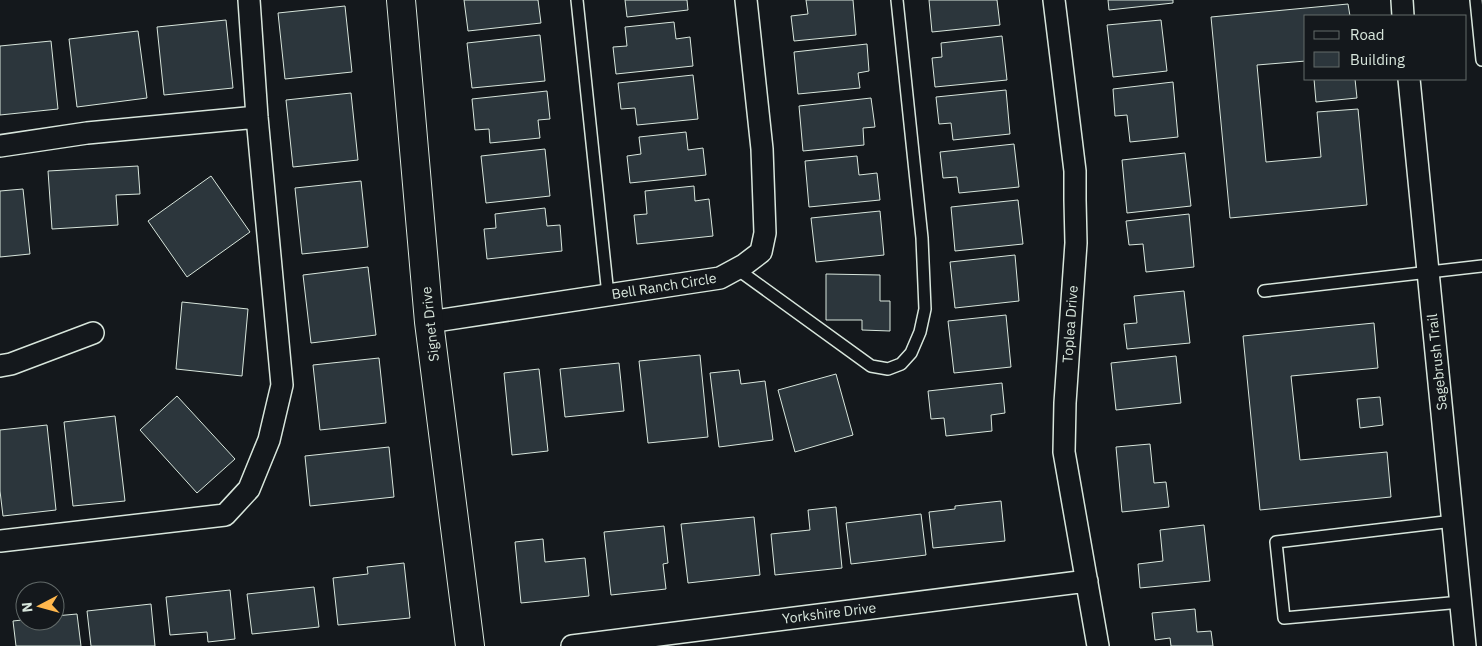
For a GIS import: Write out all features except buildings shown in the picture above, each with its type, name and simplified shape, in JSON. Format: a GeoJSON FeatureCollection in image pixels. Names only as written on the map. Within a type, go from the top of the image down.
{"type":"FeatureCollection","features":[{"type":"Feature","properties":{"kind":"street"},"geometry":{"type":"LineString","coordinates":[[0,541],[224,515],[249,489],[268,440],[282,385],[257,118],[249,0]]}},
{"type":"Feature","properties":{"kind":"street","name":"Signet Drive"},"geometry":{"type":"LineString","coordinates":[[401,0],[429,322],[470,646]]}},
{"type":"Feature","properties":{"kind":"street","name":"Bell Ranch Circle"},"geometry":{"type":"LineString","coordinates":[[429,322],[720,278],[737,269],[761,252],[765,233],[762,149],[746,0]]}},
{"type":"Feature","properties":{"kind":"street","name":"Toplea Drive"},"geometry":{"type":"LineString","coordinates":[[1054,0],[1074,171],[1076,243],[1065,403],[1064,452],[1098,646]]}},
{"type":"Feature","properties":{"kind":"street"},"geometry":{"type":"LineString","coordinates":[[1402,0],[1403,15]]}},
{"type":"Feature","properties":{"kind":"street","name":"Sagebrush Trail"},"geometry":{"type":"LineString","coordinates":[[1409,80],[1465,646]]}},
{"type":"Feature","properties":{"kind":"street"},"geometry":{"type":"LineString","coordinates":[[0,146],[87,133],[257,118]]}},
{"type":"Feature","properties":{"kind":"street"},"geometry":{"type":"LineString","coordinates":[[0,366],[11,364],[93,333]]}},
{"type":"Feature","properties":{"kind":"street","name":"Yorkshire Drive"},"geometry":{"type":"LineString","coordinates":[[572,646],[1087,580]]}},
{"type":"Feature","properties":{"kind":"lane"},"geometry":{"type":"LineString","coordinates":[[577,0],[608,295]]}},
{"type":"Feature","properties":{"kind":"lane"},"geometry":{"type":"LineString","coordinates":[[737,269],[871,366],[888,368],[901,364],[911,353],[920,332],[925,309],[923,256],[898,0]]}},
{"type":"Feature","properties":{"kind":"lane"},"geometry":{"type":"LineString","coordinates":[[1476,0],[1482,60]]}},
{"type":"Feature","properties":{"kind":"lane"},"geometry":{"type":"LineString","coordinates":[[1264,291],[1482,266]]}},
{"type":"Feature","properties":{"kind":"lane"},"geometry":{"type":"LineString","coordinates":[[1453,521],[1276,542],[1284,618],[1461,602]]}}]}
